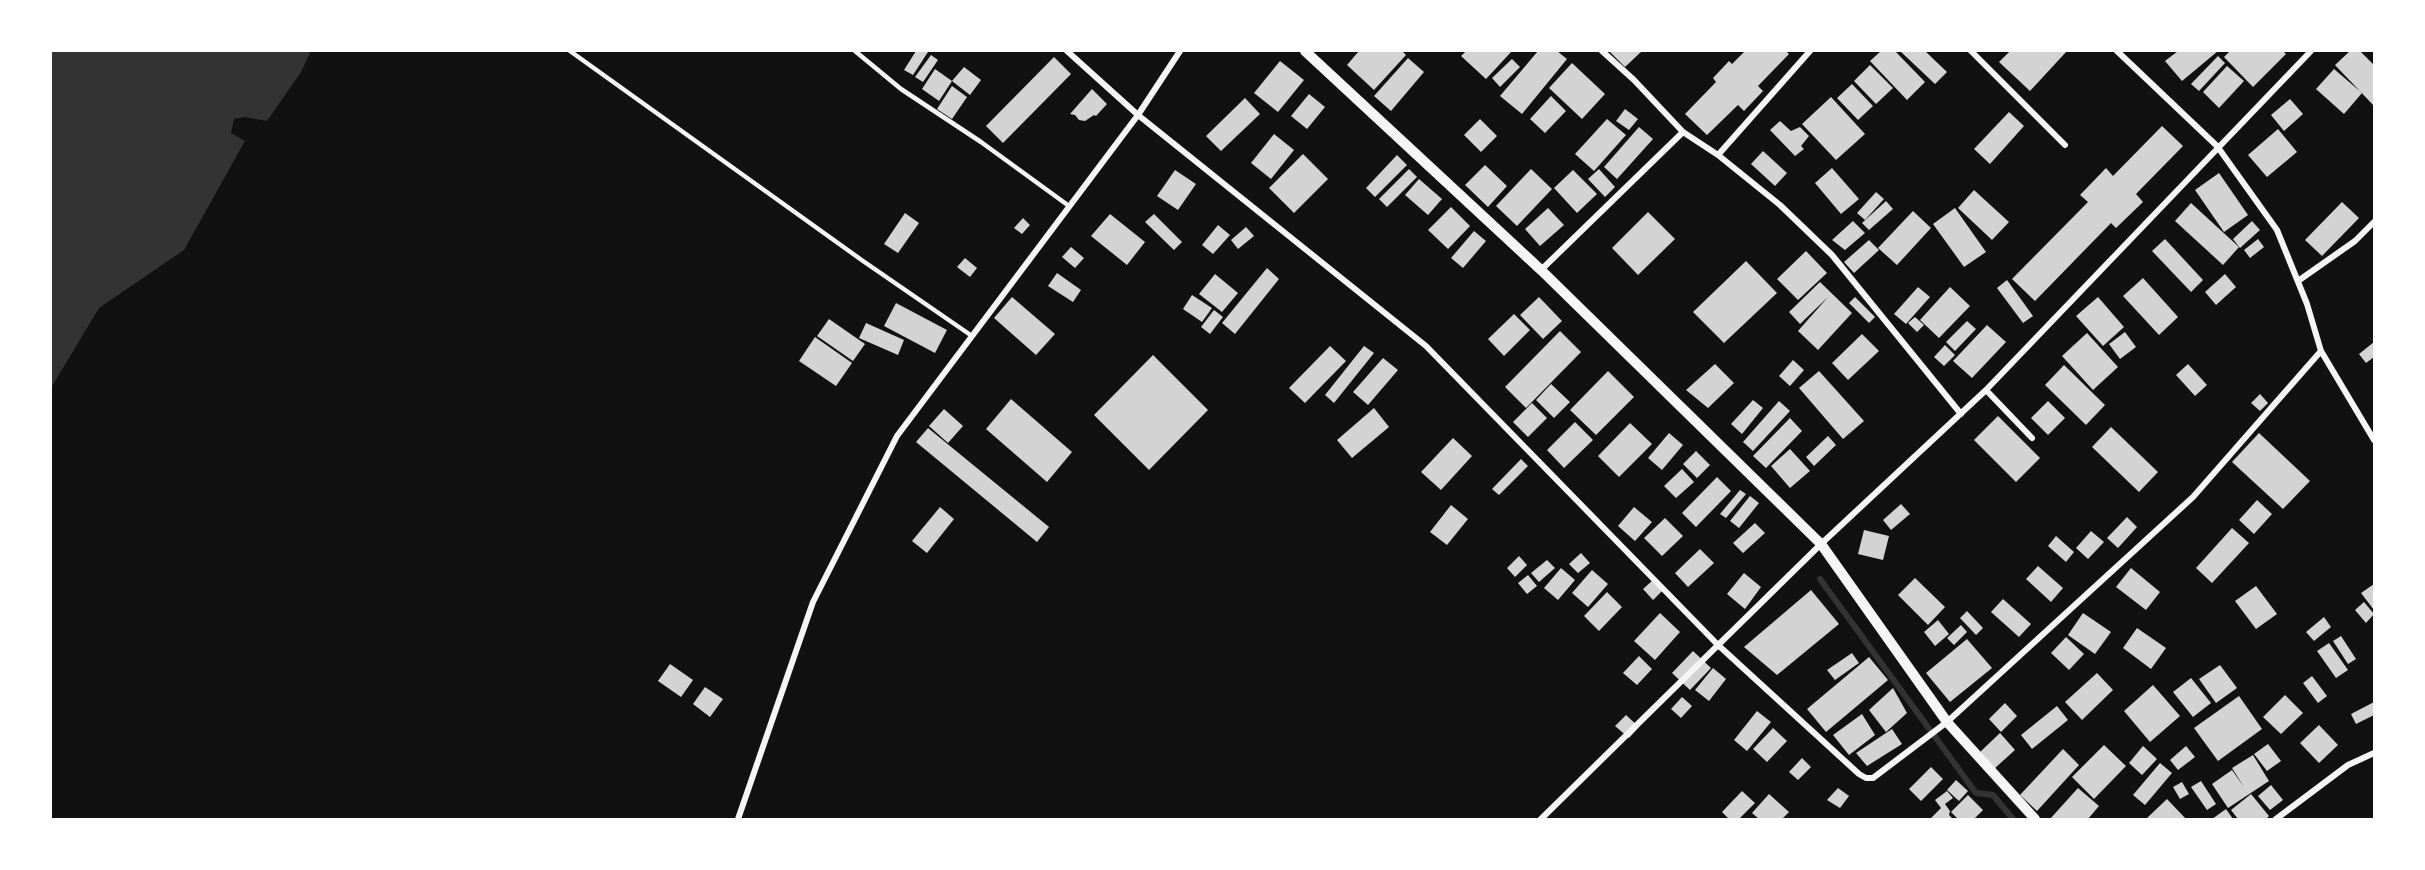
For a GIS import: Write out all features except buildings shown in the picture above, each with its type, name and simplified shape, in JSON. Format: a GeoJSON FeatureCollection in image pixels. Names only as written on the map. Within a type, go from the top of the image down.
{"type":"FeatureCollection","features":[{"type":"Feature","properties":{"kind":"street"},"geometry":{"type":"LineString","coordinates":[[1067,51],[1138,115],[1426,346],[1718,645],[1858,774],[1866,778],[1873,778],[1947,722],[2193,497],[2321,351]]}},
{"type":"Feature","properties":{"kind":"street"},"geometry":{"type":"LineString","coordinates":[[738,819],[813,602],[897,436],[1138,115],[1180,51]]}},
{"type":"Feature","properties":{"kind":"street"},"geometry":{"type":"LineString","coordinates":[[1305,51],[1541,270],[1821,544],[1947,722],[2035,819]]}},
{"type":"Feature","properties":{"kind":"street"},"geometry":{"type":"LineString","coordinates":[[1602,51],[1634,80],[1683,132],[1718,154],[1780,205],[1832,255],[1961,414]]}},
{"type":"Feature","properties":{"kind":"street"},"geometry":{"type":"LineString","coordinates":[[1718,154],[1810,51]]}},
{"type":"Feature","properties":{"kind":"street"},"geometry":{"type":"LineString","coordinates":[[1971,51],[2065,145]]}},
{"type":"Feature","properties":{"kind":"street"},"geometry":{"type":"LineString","coordinates":[[2117,51],[2217,146],[2277,230],[2298,281],[2321,351],[2374,440]]}},
{"type":"Feature","properties":{"kind":"street"},"geometry":{"type":"LineString","coordinates":[[1541,819],[1821,544],[1986,390],[2217,146],[2311,51]]}},
{"type":"Feature","properties":{"kind":"street"},"geometry":{"type":"LineString","coordinates":[[1541,270],[1683,132]]}},
{"type":"Feature","properties":{"kind":"street"},"geometry":{"type":"LineString","coordinates":[[2298,281],[2355,241],[2374,222]]}},
{"type":"Feature","properties":{"kind":"street"},"geometry":{"type":"LineString","coordinates":[[1986,390],[2032,438]]}},
{"type":"Feature","properties":{"kind":"street"},"geometry":{"type":"LineString","coordinates":[[2276,819],[2348,765],[2374,753]]}},
{"type":"Feature","properties":{"kind":"lane"},"geometry":{"type":"LineString","coordinates":[[570,51],[863,261],[972,336]]}},
{"type":"Feature","properties":{"kind":"lane"},"geometry":{"type":"LineString","coordinates":[[855,51],[901,89],[981,142],[1069,206]]}},
{"type":"Feature","properties":{"kind":"shaded area"},"geometry":{"type":"Polygon","coordinates":[[[51,51],[306,51],[310,53],[301,72],[267,121],[245,117],[234,119],[231,133],[245,141],[184,250],[99,308],[51,388],[51,51]]]}},
{"type":"Feature","properties":{"kind":"waterway"},"geometry":{"type":"LineString","coordinates":[[1820,579],[1976,793],[1993,795],[2013,819]]}}]}
